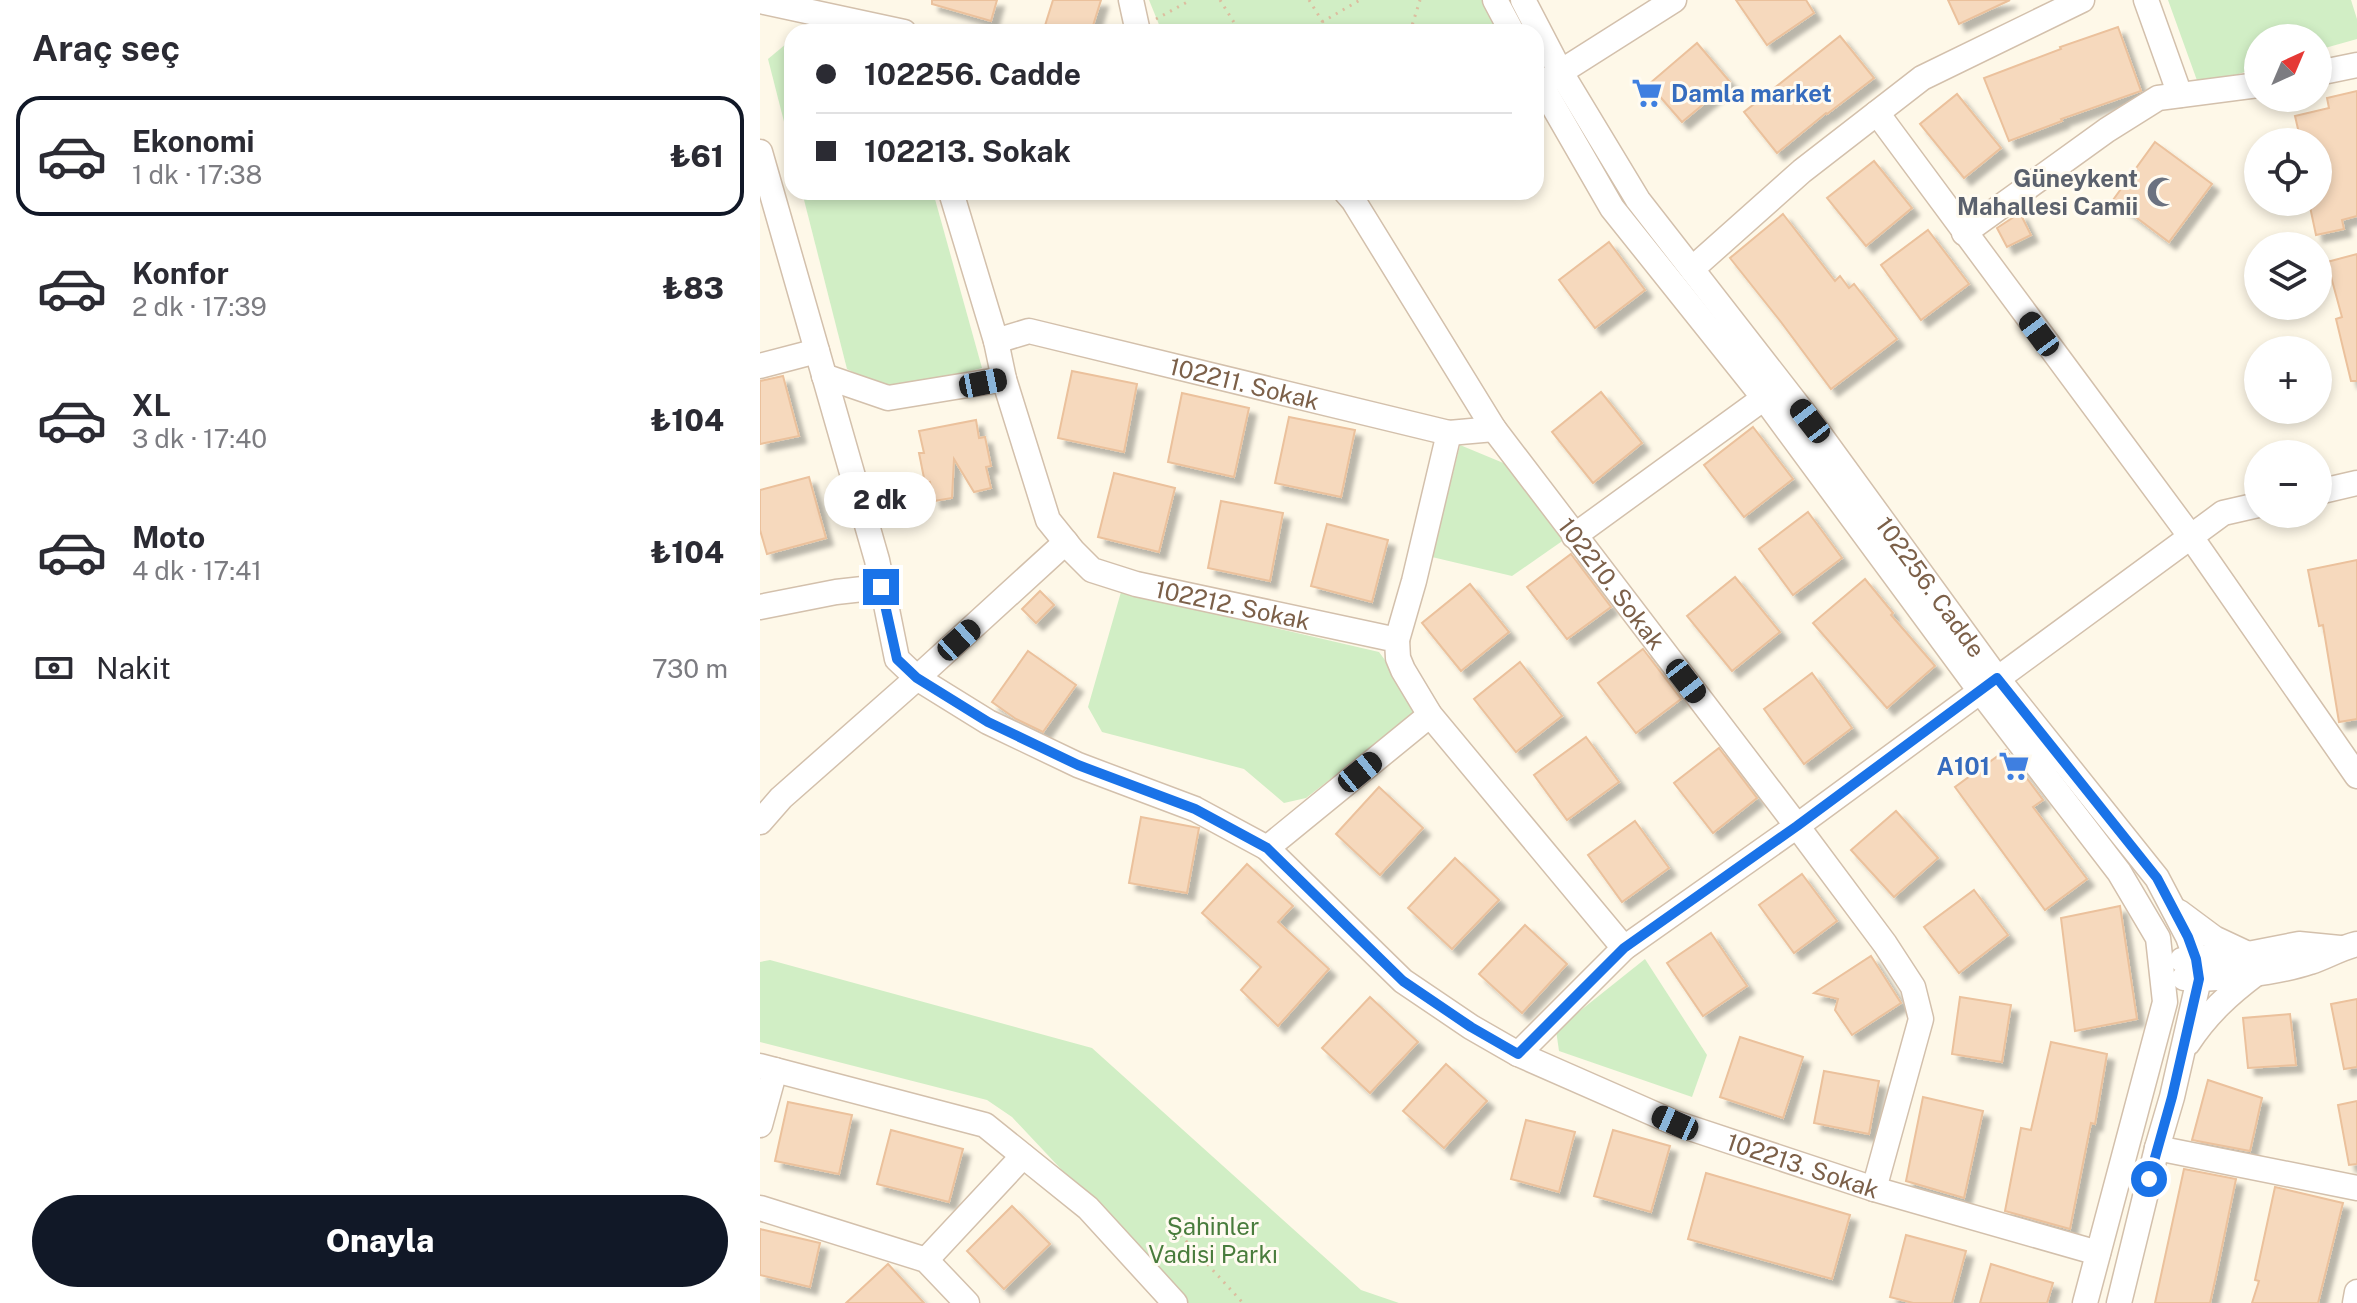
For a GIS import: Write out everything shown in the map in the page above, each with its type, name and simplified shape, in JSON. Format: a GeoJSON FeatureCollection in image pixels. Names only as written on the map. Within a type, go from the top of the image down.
{"type":"FeatureCollection","features":[{"type":"Feature","properties":{"kind":"street"},"geometry":{"type":"LineString","coordinates":[[1131,0],[1136,24]]}},
{"type":"Feature","properties":{"kind":"street"},"geometry":{"type":"LineString","coordinates":[[1495,0],[1508,24]]}},
{"type":"Feature","properties":{"kind":"street","name":"102256. Cadde"},"geometry":{"type":"LineString","coordinates":[[1523,0],[1529,24]]}},
{"type":"Feature","properties":{"kind":"street"},"geometry":{"type":"LineString","coordinates":[[1544,79],[1674,0]]}},
{"type":"Feature","properties":{"kind":"street"},"geometry":{"type":"LineString","coordinates":[[1692,269],[1802,171],[1922,78],[2082,0]]}},
{"type":"Feature","properties":{"kind":"street"},"geometry":{"type":"LineString","coordinates":[[2146,0],[2180,95]]}},
{"type":"Feature","properties":{"kind":"street"},"geometry":{"type":"LineString","coordinates":[[760,1],[866,24]]}},
{"type":"Feature","properties":{"kind":"street"},"geometry":{"type":"LineString","coordinates":[[2332,70],[2357,65]]}},
{"type":"Feature","properties":{"kind":"street","name":"102256. Cadde"},"geometry":{"type":"LineString","coordinates":[[1544,81],[1810,421],[2119,872],[2158,938],[2165,1002],[2085,1303]]}},
{"type":"Feature","properties":{"kind":"street","name":"102256. Cadde"},"geometry":{"type":"LineString","coordinates":[[1544,82],[1612,208],[1989,684],[2157,878],[2188,937],[2197,969]]}},
{"type":"Feature","properties":{"kind":"street"},"geometry":{"type":"LineString","coordinates":[[1964,233],[2107,130],[2158,98],[2244,87]]}},
{"type":"Feature","properties":{"kind":"street"},"geometry":{"type":"LineString","coordinates":[[1877,113],[2191,537],[2357,776]]}},
{"type":"Feature","properties":{"kind":"street","name":"102213. Sokak"},"geometry":{"type":"LineString","coordinates":[[760,152],[771,233],[817,351],[877,560],[897,659],[917,678],[988,722],[1078,765],[1195,809],[1267,848],[1403,981],[1518,1054],[1675,1123],[1874,1189],[2098,1253]]}},
{"type":"Feature","properties":{"kind":"street","name":"102212. Sokak"},"geometry":{"type":"LineString","coordinates":[[953,200],[1048,520],[1092,570],[1136,584],[1397,640]]}},
{"type":"Feature","properties":{"kind":"street","name":"102210. Sokak"},"geometry":{"type":"LineString","coordinates":[[1357,200],[1494,429],[1797,826],[1885,944],[1913,987],[1921,1019],[1874,1189]]}},
{"type":"Feature","properties":{"kind":"street","name":"102211. Sokak"},"geometry":{"type":"LineString","coordinates":[[996,341],[1029,331],[1449,433],[1494,429]]}},
{"type":"Feature","properties":{"kind":"street"},"geometry":{"type":"LineString","coordinates":[[760,366],[817,351]]}},
{"type":"Feature","properties":{"kind":"street"},"geometry":{"type":"LineString","coordinates":[[824,376],[888,398],[1004,379]]}},
{"type":"Feature","properties":{"kind":"street"},"geometry":{"type":"LineString","coordinates":[[1574,536],[1764,398]]}},
{"type":"Feature","properties":{"kind":"street"},"geometry":{"type":"LineString","coordinates":[[1449,433],[1397,640],[1398,658],[1430,715],[1624,948]]}},
{"type":"Feature","properties":{"kind":"street"},"geometry":{"type":"LineString","coordinates":[[2332,489],[2357,483]]}},
{"type":"Feature","properties":{"kind":"street"},"geometry":{"type":"LineString","coordinates":[[1518,1054],[1624,948],[1797,826],[2223,513],[2244,508]]}},
{"type":"Feature","properties":{"kind":"street"},"geometry":{"type":"LineString","coordinates":[[760,822],[781,798],[1066,542]]}},
{"type":"Feature","properties":{"kind":"street"},"geometry":{"type":"LineString","coordinates":[[760,607],[836,592],[881,587]]}},
{"type":"Feature","properties":{"kind":"street"},"geometry":{"type":"LineString","coordinates":[[1267,848],[1430,715]]}},
{"type":"Feature","properties":{"kind":"street"},"geometry":{"type":"LineString","coordinates":[[2172,907],[2253,964]]}},
{"type":"Feature","properties":{"kind":"street"},"geometry":{"type":"LineString","coordinates":[[2163,968],[2308,963],[2350,946]]}},
{"type":"Feature","properties":{"kind":"street"},"geometry":{"type":"LineString","coordinates":[[2180,1055],[2205,1018],[2230,994],[2253,964]]}},
{"type":"Feature","properties":{"kind":"street"},"geometry":{"type":"LineString","coordinates":[[2119,1303],[2172,1097],[2197,969]]}},
{"type":"Feature","properties":{"kind":"street"},"geometry":{"type":"LineString","coordinates":[[760,1125],[767,1068],[985,1125],[1088,1208],[1175,1303]]}},
{"type":"Feature","properties":{"kind":"street"},"geometry":{"type":"LineString","coordinates":[[2157,1148],[2357,1188]]}},
{"type":"Feature","properties":{"kind":"street"},"geometry":{"type":"LineString","coordinates":[[926,1260],[1023,1156]]}},
{"type":"Feature","properties":{"kind":"street"},"geometry":{"type":"LineString","coordinates":[[760,1208],[926,1260],[963,1302]]}},
{"type":"Feature","properties":{"kind":"street"},"geometry":{"type":"LineString","coordinates":[[2355,1303],[2357,1292]]}},
{"type":"Feature","properties":{"kind":"path"},"geometry":{"type":"LineString","coordinates":[[1148,24],[1191,0]]}},
{"type":"Feature","properties":{"kind":"path"},"geometry":{"type":"LineString","coordinates":[[1220,0],[1235,24]]}},
{"type":"Feature","properties":{"kind":"path"},"geometry":{"type":"LineString","coordinates":[[1309,0],[1322,22],[1360,0]]}},
{"type":"Feature","properties":{"kind":"path"},"geometry":{"type":"LineString","coordinates":[[1412,24],[1420,0]]}},
{"type":"Feature","properties":{"kind":"path"},"geometry":{"type":"LineString","coordinates":[[1175,1229],[1243,1303]]}},
{"type":"Feature","properties":{"kind":"green space"},"geometry":{"type":"Polygon","coordinates":[[[1149,0],[1482,0],[1496,24],[1159,24],[1149,0]]]}},
{"type":"Feature","properties":{"kind":"green space"},"geometry":{"type":"Polygon","coordinates":[[[2168,0],[2351,0],[2357,19],[2357,39],[2332,46],[2332,24],[2244,24],[2244,72],[2199,86],[2168,0]]]}},
{"type":"Feature","properties":{"kind":"green space"},"geometry":{"type":"Polygon","coordinates":[[[784,46],[784,122],[768,59],[784,46]]]}},
{"type":"Feature","properties":{"kind":"green space"},"geometry":{"type":"Polygon","coordinates":[[[804,200],[935,200],[982,368],[891,391],[847,369],[804,200]]]}},
{"type":"Feature","properties":{"kind":"green space"},"geometry":{"type":"Polygon","coordinates":[[[1460,445],[1513,467],[1568,537],[1512,576],[1432,557],[1460,445]]]}},
{"type":"Feature","properties":{"kind":"green space"},"geometry":{"type":"Polygon","coordinates":[[[1121,592],[1379,652],[1421,709],[1306,798],[1284,803],[1244,769],[1102,732],[1088,707],[1121,592]]]}},
{"type":"Feature","properties":{"kind":"green space"},"geometry":{"type":"Polygon","coordinates":[[[1645,959],[1707,1055],[1692,1097],[1559,1051],[1556,1030],[1645,959]]]}},
{"type":"Feature","properties":{"kind":"green space","name":"Şahinler Vadisi Parkı"},"geometry":{"type":"Polygon","coordinates":[[[770,960],[1092,1048],[1361,1290],[1399,1303],[1187,1303],[1012,1117],[987,1100],[760,1042],[760,962],[770,960]]]}},
{"type":"Feature","properties":{"kind":"building"},"geometry":{"type":"Polygon","coordinates":[[[932,0],[997,0],[991,21],[932,4],[932,0]]]}},
{"type":"Feature","properties":{"kind":"building"},"geometry":{"type":"Polygon","coordinates":[[[1053,0],[1101,0],[1094,24],[1046,24],[1053,0]]]}},
{"type":"Feature","properties":{"kind":"building"},"geometry":{"type":"Polygon","coordinates":[[[1736,0],[1806,0],[1814,13],[1767,45],[1736,0]]]}},
{"type":"Feature","properties":{"kind":"building"},"geometry":{"type":"Polygon","coordinates":[[[1948,0],[2010,0],[1959,24],[1948,0]]]}},
{"type":"Feature","properties":{"kind":"building"},"geometry":{"type":"Polygon","coordinates":[[[2118,27],[2141,91],[2009,141],[1984,78],[2118,27]]]}},
{"type":"Feature","properties":{"kind":"building"},"geometry":{"type":"Polygon","coordinates":[[[1840,36],[1874,78],[1777,153],[1744,112],[1840,36]]]}},
{"type":"Feature","properties":{"kind":"building"},"geometry":{"type":"Polygon","coordinates":[[[1697,43],[1730,82],[1682,122],[1649,84],[1697,43]]]}},
{"type":"Feature","properties":{"kind":"building"},"geometry":{"type":"Polygon","coordinates":[[[2357,91],[2357,216],[2342,220],[2344,229],[2315,232],[2312,216],[2332,216],[2332,128],[2298,128],[2295,116],[2332,112],[2332,97],[2357,91]]]}},
{"type":"Feature","properties":{"kind":"building"},"geometry":{"type":"Polygon","coordinates":[[[1957,94],[2001,148],[1964,178],[1920,124],[1957,94]]]}},
{"type":"Feature","properties":{"kind":"building","name":"Güneykent Mahallesi Camii"},"geometry":{"type":"Polygon","coordinates":[[[2155,142],[2212,184],[2169,242],[2113,200],[2155,142]]]}},
{"type":"Feature","properties":{"kind":"building"},"geometry":{"type":"Polygon","coordinates":[[[1874,161],[1912,208],[1866,246],[1827,198],[1874,161]]]}},
{"type":"Feature","properties":{"kind":"building"},"geometry":{"type":"Polygon","coordinates":[[[2020,213],[2031,235],[2007,247],[1997,228],[2020,213]]]}},
{"type":"Feature","properties":{"kind":"building"},"geometry":{"type":"Polygon","coordinates":[[[1783,214],[1835,281],[1840,276],[1849,288],[1854,284],[1897,339],[1831,389],[1730,258],[1783,214]]]}},
{"type":"Feature","properties":{"kind":"building"},"geometry":{"type":"Polygon","coordinates":[[[1928,230],[1969,284],[1921,320],[1881,265],[1928,230]]]}},
{"type":"Feature","properties":{"kind":"building"},"geometry":{"type":"Polygon","coordinates":[[[1609,242],[1645,290],[1595,328],[1559,280],[1609,242]]]}},
{"type":"Feature","properties":{"kind":"building"},"geometry":{"type":"Polygon","coordinates":[[[2357,254],[2357,381],[2351,381],[2336,319],[2342,317],[2332,280],[2332,261],[2357,254]]]}},
{"type":"Feature","properties":{"kind":"building"},"geometry":{"type":"Polygon","coordinates":[[[1072,371],[1137,384],[1124,452],[1058,438],[1072,371]]]}},
{"type":"Feature","properties":{"kind":"building"},"geometry":{"type":"Polygon","coordinates":[[[783,376],[799,436],[760,444],[760,381],[783,376]]]}},
{"type":"Feature","properties":{"kind":"building"},"geometry":{"type":"Polygon","coordinates":[[[1601,392],[1642,443],[1593,483],[1552,432],[1601,392]]]}},
{"type":"Feature","properties":{"kind":"building"},"geometry":{"type":"Polygon","coordinates":[[[1182,393],[1249,408],[1234,477],[1168,462],[1182,393]]]}},
{"type":"Feature","properties":{"kind":"building"},"geometry":{"type":"Polygon","coordinates":[[[1289,417],[1355,430],[1341,497],[1275,483],[1289,417]]]}},
{"type":"Feature","properties":{"kind":"building"},"geometry":{"type":"Polygon","coordinates":[[[976,420],[979,438],[985,437],[991,466],[986,467],[991,488],[974,492],[954,459],[952,498],[934,501],[930,482],[925,483],[919,453],[924,453],[919,431],[976,420]]]}},
{"type":"Feature","properties":{"kind":"building"},"geometry":{"type":"Polygon","coordinates":[[[1753,427],[1793,479],[1744,517],[1704,465],[1753,427]]]}},
{"type":"Feature","properties":{"kind":"building"},"geometry":{"type":"Polygon","coordinates":[[[1114,473],[1175,488],[1159,552],[1098,537],[1114,473]]]}},
{"type":"Feature","properties":{"kind":"building"},"geometry":{"type":"Polygon","coordinates":[[[809,477],[826,538],[767,554],[760,530],[760,490],[809,477]]]}},
{"type":"Feature","properties":{"kind":"building"},"geometry":{"type":"Polygon","coordinates":[[[1221,501],[1283,513],[1270,581],[1208,568],[1221,501]]]}},
{"type":"Feature","properties":{"kind":"building"},"geometry":{"type":"Polygon","coordinates":[[[1808,512],[1842,558],[1793,595],[1759,549],[1808,512]]]}},
{"type":"Feature","properties":{"kind":"building"},"geometry":{"type":"Polygon","coordinates":[[[1327,524],[1388,540],[1372,602],[1311,586],[1327,524]]]}},
{"type":"Feature","properties":{"kind":"building"},"geometry":{"type":"Polygon","coordinates":[[[1571,554],[1611,607],[1567,639],[1527,587],[1571,554]]]}},
{"type":"Feature","properties":{"kind":"building"},"geometry":{"type":"Polygon","coordinates":[[[2357,560],[2357,719],[2339,722],[2323,625],[2319,626],[2308,570],[2357,560]]]}},
{"type":"Feature","properties":{"kind":"building"},"geometry":{"type":"Polygon","coordinates":[[[1735,577],[1780,632],[1732,671],[1687,616],[1735,577]]]}},
{"type":"Feature","properties":{"kind":"building"},"geometry":{"type":"Polygon","coordinates":[[[1865,579],[1935,666],[1887,708],[1813,623],[1865,579]]]}},
{"type":"Feature","properties":{"kind":"building"},"geometry":{"type":"Polygon","coordinates":[[[1470,584],[1509,632],[1461,671],[1422,623],[1470,584]]]}},
{"type":"Feature","properties":{"kind":"building"},"geometry":{"type":"Polygon","coordinates":[[[1040,591],[1054,605],[1036,623],[1022,609],[1040,591]]]}},
{"type":"Feature","properties":{"kind":"building"},"geometry":{"type":"Polygon","coordinates":[[[1643,649],[1681,699],[1636,733],[1598,683],[1643,649]]]}},
{"type":"Feature","properties":{"kind":"building"},"geometry":{"type":"Polygon","coordinates":[[[1028,651],[1076,685],[1043,732],[1016,719],[992,702],[1028,651]]]}},
{"type":"Feature","properties":{"kind":"building"},"geometry":{"type":"Polygon","coordinates":[[[1520,662],[1562,716],[1516,752],[1474,699],[1520,662]]]}},
{"type":"Feature","properties":{"kind":"building"},"geometry":{"type":"Polygon","coordinates":[[[1812,673],[1852,728],[1804,764],[1764,709],[1812,673]]]}},
{"type":"Feature","properties":{"kind":"building"},"geometry":{"type":"Polygon","coordinates":[[[1586,737],[1619,782],[1567,820],[1534,775],[1586,737]]]}},
{"type":"Feature","properties":{"kind":"building"},"geometry":{"type":"Polygon","coordinates":[[[1719,748],[1757,798],[1713,833],[1674,783],[1719,748]]]}},
{"type":"Feature","properties":{"kind":"building"},"geometry":{"type":"Polygon","coordinates":[[[2006,750],[2043,800],[2033,807],[2087,879],[2045,910],[1955,787],[2006,750]]]}},
{"type":"Feature","properties":{"kind":"building"},"geometry":{"type":"Polygon","coordinates":[[[1379,787],[1423,828],[1380,875],[1336,834],[1379,787]]]}},
{"type":"Feature","properties":{"kind":"building"},"geometry":{"type":"Polygon","coordinates":[[[1896,811],[1938,858],[1894,897],[1851,850],[1896,811]]]}},
{"type":"Feature","properties":{"kind":"building"},"geometry":{"type":"Polygon","coordinates":[[[1141,817],[1199,828],[1187,893],[1129,883],[1141,817]]]}},
{"type":"Feature","properties":{"kind":"building"},"geometry":{"type":"Polygon","coordinates":[[[1635,821],[1669,868],[1622,902],[1588,855],[1635,821]]]}},
{"type":"Feature","properties":{"kind":"building"},"geometry":{"type":"Polygon","coordinates":[[[1455,858],[1499,900],[1452,949],[1408,908],[1455,858]]]}},
{"type":"Feature","properties":{"kind":"building"},"geometry":{"type":"Polygon","coordinates":[[[1247,864],[1293,906],[1278,922],[1329,969],[1278,1026],[1241,990],[1261,967],[1202,913],[1247,864]]]}},
{"type":"Feature","properties":{"kind":"building"},"geometry":{"type":"Polygon","coordinates":[[[1802,874],[1837,921],[1794,953],[1759,905],[1802,874]]]}},
{"type":"Feature","properties":{"kind":"building"},"geometry":{"type":"Polygon","coordinates":[[[1974,890],[2008,935],[1959,973],[1924,927],[1974,890]]]}},
{"type":"Feature","properties":{"kind":"building"},"geometry":{"type":"Polygon","coordinates":[[[2120,906],[2137,1019],[2075,1031],[2061,918],[2120,906]]]}},
{"type":"Feature","properties":{"kind":"building"},"geometry":{"type":"Polygon","coordinates":[[[1525,925],[1567,964],[1522,1013],[1479,974],[1525,925]]]}},
{"type":"Feature","properties":{"kind":"building"},"geometry":{"type":"Polygon","coordinates":[[[1711,933],[1747,986],[1703,1016],[1667,963],[1711,933]]]}},
{"type":"Feature","properties":{"kind":"building"},"geometry":{"type":"Polygon","coordinates":[[[1871,956],[1901,1003],[1852,1035],[1835,1010],[1838,999],[1814,993],[1871,956]]]}},
{"type":"Feature","properties":{"kind":"building"},"geometry":{"type":"Polygon","coordinates":[[[1370,997],[1418,1042],[1370,1093],[1322,1048],[1370,997]]]}},
{"type":"Feature","properties":{"kind":"building"},"geometry":{"type":"Polygon","coordinates":[[[1960,997],[2011,1005],[2002,1062],[1952,1054],[1960,997]]]}},
{"type":"Feature","properties":{"kind":"building"},"geometry":{"type":"Polygon","coordinates":[[[2357,999],[2357,1067],[2344,1069],[2331,1004],[2357,999]]]}},
{"type":"Feature","properties":{"kind":"building"},"geometry":{"type":"Polygon","coordinates":[[[2290,1014],[2296,1065],[2248,1068],[2243,1018],[2290,1014]]]}},
{"type":"Feature","properties":{"kind":"building"},"geometry":{"type":"Polygon","coordinates":[[[1740,1037],[1803,1057],[1783,1118],[1720,1097],[1740,1037]]]}},
{"type":"Feature","properties":{"kind":"building"},"geometry":{"type":"Polygon","coordinates":[[[2051,1042],[2107,1054],[2095,1124],[2091,1123],[2070,1229],[2005,1211],[2021,1128],[2031,1130],[2051,1042]]]}},
{"type":"Feature","properties":{"kind":"building"},"geometry":{"type":"Polygon","coordinates":[[[1446,1064],[1487,1101],[1444,1148],[1403,1111],[1446,1064]]]}},
{"type":"Feature","properties":{"kind":"building"},"geometry":{"type":"Polygon","coordinates":[[[1824,1071],[1879,1081],[1869,1134],[1814,1123],[1824,1071]]]}},
{"type":"Feature","properties":{"kind":"building"},"geometry":{"type":"Polygon","coordinates":[[[2208,1080],[2262,1098],[2250,1151],[2192,1140],[2208,1080]]]}},
{"type":"Feature","properties":{"kind":"building"},"geometry":{"type":"Polygon","coordinates":[[[1923,1097],[1983,1111],[1964,1198],[1906,1181],[1923,1097]]]}},
{"type":"Feature","properties":{"kind":"building"},"geometry":{"type":"Polygon","coordinates":[[[2357,1101],[2357,1164],[2349,1165],[2338,1105],[2357,1101]]]}},
{"type":"Feature","properties":{"kind":"building"},"geometry":{"type":"Polygon","coordinates":[[[788,1102],[852,1115],[839,1174],[775,1161],[788,1102]]]}},
{"type":"Feature","properties":{"kind":"building"},"geometry":{"type":"Polygon","coordinates":[[[1526,1120],[1575,1132],[1559,1192],[1511,1179],[1526,1120]]]}},
{"type":"Feature","properties":{"kind":"building"},"geometry":{"type":"Polygon","coordinates":[[[891,1130],[963,1149],[949,1202],[877,1184],[891,1130]]]}},
{"type":"Feature","properties":{"kind":"building"},"geometry":{"type":"Polygon","coordinates":[[[1613,1130],[1670,1146],[1651,1212],[1594,1196],[1613,1130]]]}},
{"type":"Feature","properties":{"kind":"building"},"geometry":{"type":"Polygon","coordinates":[[[2184,1169],[2236,1179],[2216,1276],[2210,1303],[2155,1303],[2184,1169]]]}},
{"type":"Feature","properties":{"kind":"building"},"geometry":{"type":"Polygon","coordinates":[[[1706,1173],[1850,1215],[1832,1279],[1688,1239],[1706,1173]]]}},
{"type":"Feature","properties":{"kind":"building"},"geometry":{"type":"Polygon","coordinates":[[[2275,1187],[2343,1203],[2318,1303],[2252,1303],[2259,1281],[2255,1280],[2275,1187]]]}},
{"type":"Feature","properties":{"kind":"building"},"geometry":{"type":"Polygon","coordinates":[[[1012,1206],[1050,1244],[1004,1289],[967,1251],[1012,1206]]]}},
{"type":"Feature","properties":{"kind":"building"},"geometry":{"type":"Polygon","coordinates":[[[760,1229],[820,1243],[810,1287],[760,1275],[760,1229]]]}},
{"type":"Feature","properties":{"kind":"building"},"geometry":{"type":"Polygon","coordinates":[[[1906,1235],[1966,1251],[1952,1303],[1913,1303],[1890,1297],[1906,1235]]]}},
{"type":"Feature","properties":{"kind":"building"},"geometry":{"type":"Polygon","coordinates":[[[888,1264],[924,1303],[846,1303],[888,1264]]]}},
{"type":"Feature","properties":{"kind":"building"},"geometry":{"type":"Polygon","coordinates":[[[1991,1264],[2053,1283],[2047,1303],[1980,1303],[1991,1264]]]}},
{"type":"Feature","properties":{"kind":"place","name":"Damla market"},"geometry":{"type":"Point","coordinates":[1647,93]}},
{"type":"Feature","properties":{"kind":"place","name":"Güneykent Mahallesi Camii"},"geometry":{"type":"Point","coordinates":[2162,192]}},
{"type":"Feature","properties":{"kind":"place","name":"A101"},"geometry":{"type":"Point","coordinates":[2014,766]}},
{"type":"Feature","properties":{"kind":"route"},"geometry":{"type":"LineString","coordinates":[[881,587],[897,659],[917,678],[988,722],[1078,765],[1195,809],[1267,848],[1403,981],[1518,1054],[1624,948],[1797,826],[1997,678],[2157,878],[2196,959],[2199,979],[2172,1097],[2149,1179]]}}]}
